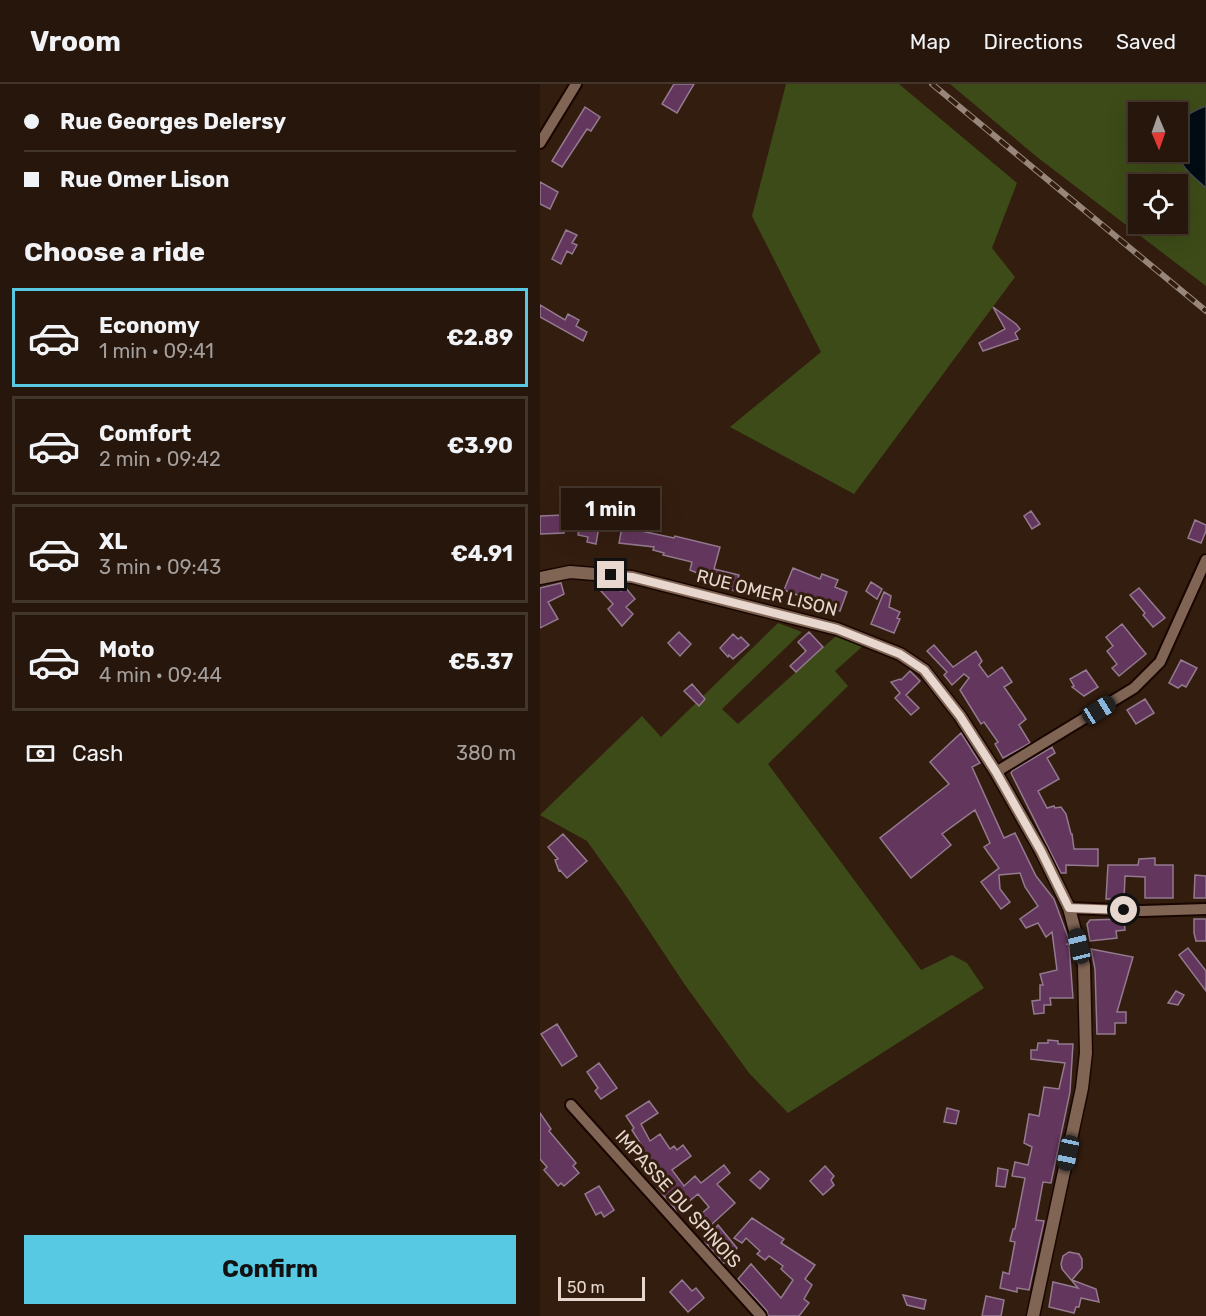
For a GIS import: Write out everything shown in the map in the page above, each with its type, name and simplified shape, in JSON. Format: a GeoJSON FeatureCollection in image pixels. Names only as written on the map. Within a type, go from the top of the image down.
{"type":"FeatureCollection","features":[{"type":"Feature","properties":{"kind":"street"},"geometry":{"type":"LineString","coordinates":[[540,143],[576,84]]}},
{"type":"Feature","properties":{"kind":"street"},"geometry":{"type":"LineString","coordinates":[[996,772],[1134,688],[1160,662],[1206,560]]}},
{"type":"Feature","properties":{"kind":"street","name":"RUE OMER LISON"},"geometry":{"type":"LineString","coordinates":[[540,578],[570,572],[632,577],[837,629],[900,654],[924,670],[960,716],[996,772],[1041,851],[1069,908],[1084,965],[1086,1053],[1082,1088],[1033,1316]]}},
{"type":"Feature","properties":{"kind":"street"},"geometry":{"type":"LineString","coordinates":[[1069,908],[1142,911],[1206,909]]}},
{"type":"Feature","properties":{"kind":"street","name":"IMPASSE DU SPINOIS"},"geometry":{"type":"LineString","coordinates":[[571,1105],[761,1316]]}},
{"type":"Feature","properties":{"kind":"green space"},"geometry":{"type":"Polygon","coordinates":[[[786,84],[899,84],[1017,183],[992,248],[1015,277],[854,494],[730,427],[821,352],[752,216],[786,84]]]}},
{"type":"Feature","properties":{"kind":"green space"},"geometry":{"type":"Polygon","coordinates":[[[950,84],[1206,84],[1206,286],[1138,234],[1188,234],[1188,174],[1128,174],[1128,226],[1037,157],[950,84]]]}},
{"type":"Feature","properties":{"kind":"green space"},"geometry":{"type":"Polygon","coordinates":[[[778,623],[802,632],[722,709],[738,724],[837,635],[864,645],[835,671],[848,686],[768,764],[921,970],[952,955],[967,963],[984,988],[788,1113],[749,1073],[685,985],[587,841],[540,815],[642,716],[661,737],[778,623]]]}},
{"type":"Feature","properties":{"kind":"shaded area"},"geometry":{"type":"Polygon","coordinates":[[[1206,106],[1206,188],[1190,174],[1181,162],[1188,162],[1188,115],[1206,106]]]}},
{"type":"Feature","properties":{"kind":"building"},"geometry":{"type":"Polygon","coordinates":[[[674,84],[694,84],[677,113],[662,104],[674,84]]]}},
{"type":"Feature","properties":{"kind":"building"},"geometry":{"type":"Polygon","coordinates":[[[585,107],[600,117],[591,131],[587,129],[562,167],[552,161],[585,107]]]}},
{"type":"Feature","properties":{"kind":"building"},"geometry":{"type":"Polygon","coordinates":[[[540,182],[558,192],[550,209],[540,204],[540,182]]]}},
{"type":"Feature","properties":{"kind":"building"},"geometry":{"type":"Polygon","coordinates":[[[566,230],[577,235],[572,243],[577,245],[572,254],[567,251],[561,264],[552,259],[566,230]]]}},
{"type":"Feature","properties":{"kind":"building"},"geometry":{"type":"Polygon","coordinates":[[[540,305],[565,320],[568,314],[579,320],[576,326],[587,332],[583,341],[540,317],[540,305]]]}},
{"type":"Feature","properties":{"kind":"building"},"geometry":{"type":"Polygon","coordinates":[[[993,307],[1020,329],[1015,333],[1018,339],[983,351],[979,343],[1005,329],[993,307]]]}},
{"type":"Feature","properties":{"kind":"building"},"geometry":{"type":"Polygon","coordinates":[[[1031,511],[1040,524],[1032,529],[1024,516],[1031,511]]]}},
{"type":"Feature","properties":{"kind":"building"},"geometry":{"type":"Polygon","coordinates":[[[563,515],[564,533],[540,534],[540,516],[563,515]]]}},
{"type":"Feature","properties":{"kind":"building"},"geometry":{"type":"Polygon","coordinates":[[[581,517],[600,520],[596,544],[587,542],[588,537],[578,535],[581,517]]]}},
{"type":"Feature","properties":{"kind":"building"},"geometry":{"type":"Polygon","coordinates":[[[1195,520],[1206,525],[1201,543],[1188,538],[1195,520]]]}},
{"type":"Feature","properties":{"kind":"building"},"geometry":{"type":"Polygon","coordinates":[[[622,527],[720,547],[714,569],[739,575],[735,591],[705,583],[707,577],[690,570],[692,562],[663,555],[664,553],[653,550],[654,547],[619,543],[622,527]]]}},
{"type":"Feature","properties":{"kind":"building"},"geometry":{"type":"Polygon","coordinates":[[[793,568],[820,579],[822,574],[838,580],[835,587],[847,592],[840,611],[784,590],[793,568]]]}},
{"type":"Feature","properties":{"kind":"building"},"geometry":{"type":"Polygon","coordinates":[[[871,582],[882,589],[877,599],[866,591],[871,582]]]}},
{"type":"Feature","properties":{"kind":"building"},"geometry":{"type":"Polygon","coordinates":[[[561,583],[564,594],[548,602],[558,619],[540,628],[540,588],[561,583]]]}},
{"type":"Feature","properties":{"kind":"building"},"geometry":{"type":"Polygon","coordinates":[[[608,583],[621,591],[625,587],[635,599],[626,607],[633,614],[622,626],[608,609],[613,604],[601,591],[608,583]]]}},
{"type":"Feature","properties":{"kind":"building"},"geometry":{"type":"Polygon","coordinates":[[[1139,588],[1165,618],[1153,627],[1130,595],[1139,588]]]}},
{"type":"Feature","properties":{"kind":"building"},"geometry":{"type":"Polygon","coordinates":[[[884,592],[891,596],[889,607],[900,612],[897,618],[900,619],[894,633],[871,624],[884,592]]]}},
{"type":"Feature","properties":{"kind":"building"},"geometry":{"type":"Polygon","coordinates":[[[1122,624],[1146,654],[1119,676],[1112,668],[1117,664],[1107,651],[1113,646],[1106,637],[1122,624]]]}},
{"type":"Feature","properties":{"kind":"building"},"geometry":{"type":"Polygon","coordinates":[[[679,632],[691,644],[680,656],[668,643],[679,632]]]}},
{"type":"Feature","properties":{"kind":"building"},"geometry":{"type":"Polygon","coordinates":[[[809,632],[823,647],[796,672],[790,666],[806,651],[798,642],[809,632]]]}},
{"type":"Feature","properties":{"kind":"building"},"geometry":{"type":"Polygon","coordinates":[[[733,634],[738,639],[741,637],[749,645],[733,659],[720,648],[733,634]]]}},
{"type":"Feature","properties":{"kind":"building"},"geometry":{"type":"Polygon","coordinates":[[[934,645],[953,667],[976,651],[982,661],[979,665],[988,677],[1002,667],[1012,682],[1004,687],[1026,719],[1019,725],[1030,743],[1003,758],[995,744],[998,742],[984,722],[981,724],[960,690],[969,678],[964,674],[952,685],[944,675],[947,672],[927,651],[934,645]]]}},
{"type":"Feature","properties":{"kind":"building"},"geometry":{"type":"Polygon","coordinates":[[[1181,660],[1197,668],[1186,687],[1182,685],[1178,688],[1169,683],[1181,660]]]}},
{"type":"Feature","properties":{"kind":"building"},"geometry":{"type":"Polygon","coordinates":[[[1086,670],[1098,687],[1084,696],[1072,687],[1074,686],[1070,679],[1086,670]]]}},
{"type":"Feature","properties":{"kind":"building"},"geometry":{"type":"Polygon","coordinates":[[[910,671],[920,681],[906,695],[919,708],[911,715],[895,698],[900,693],[891,682],[901,680],[910,671]]]}},
{"type":"Feature","properties":{"kind":"building"},"geometry":{"type":"Polygon","coordinates":[[[692,684],[705,699],[699,706],[684,691],[692,684]]]}},
{"type":"Feature","properties":{"kind":"building"},"geometry":{"type":"Polygon","coordinates":[[[1145,699],[1154,713],[1136,724],[1127,710],[1145,699]]]}},
{"type":"Feature","properties":{"kind":"building"},"geometry":{"type":"Polygon","coordinates":[[[961,733],[980,763],[972,767],[1004,838],[1015,833],[1036,876],[1054,899],[1069,940],[1070,944],[1066,944],[1069,945],[1073,998],[1050,998],[1051,1005],[1044,1005],[1044,1013],[1034,1014],[1032,1001],[1040,1000],[1040,985],[1043,985],[1040,974],[1057,970],[1052,932],[1046,937],[1038,923],[1026,928],[1020,919],[1038,906],[1025,887],[1020,873],[999,875],[1000,889],[1010,902],[1001,909],[981,882],[999,868],[984,847],[990,843],[975,810],[942,834],[951,845],[911,878],[880,838],[949,784],[930,762],[961,733]]]}},
{"type":"Feature","properties":{"kind":"building"},"geometry":{"type":"Polygon","coordinates":[[[1052,747],[1055,753],[1047,758],[1059,779],[1038,791],[1047,808],[1061,807],[1066,814],[1074,849],[1098,849],[1098,866],[1066,865],[1066,873],[1061,873],[1011,773],[1052,747]]]}},
{"type":"Feature","properties":{"kind":"building"},"geometry":{"type":"Polygon","coordinates":[[[563,834],[587,861],[567,878],[559,871],[555,860],[558,859],[548,847],[563,834]]]}},
{"type":"Feature","properties":{"kind":"building"},"geometry":{"type":"Polygon","coordinates":[[[1155,858],[1155,865],[1173,865],[1173,898],[1145,898],[1145,877],[1125,876],[1124,899],[1106,899],[1108,865],[1138,865],[1139,859],[1155,858]]]}},
{"type":"Feature","properties":{"kind":"building"},"geometry":{"type":"Polygon","coordinates":[[[1195,875],[1206,876],[1206,898],[1194,898],[1195,875]]]}},
{"type":"Feature","properties":{"kind":"building"},"geometry":{"type":"Polygon","coordinates":[[[1124,919],[1125,930],[1116,931],[1117,938],[1090,941],[1087,924],[1090,920],[1124,919]]]}},
{"type":"Feature","properties":{"kind":"building"},"geometry":{"type":"Polygon","coordinates":[[[1194,919],[1206,919],[1206,941],[1196,941],[1194,919]]]}},
{"type":"Feature","properties":{"kind":"building"},"geometry":{"type":"Polygon","coordinates":[[[1188,948],[1206,971],[1206,991],[1179,955],[1188,948]]]}},
{"type":"Feature","properties":{"kind":"building"},"geometry":{"type":"Polygon","coordinates":[[[1091,949],[1133,957],[1117,1012],[1126,1012],[1126,1023],[1115,1023],[1115,1034],[1097,1034],[1095,969],[1091,949]]]}},
{"type":"Feature","properties":{"kind":"building"},"geometry":{"type":"Polygon","coordinates":[[[1176,991],[1184,995],[1178,1005],[1168,1003],[1176,991]]]}},
{"type":"Feature","properties":{"kind":"building"},"geometry":{"type":"Polygon","coordinates":[[[557,1024],[577,1056],[562,1066],[541,1034],[557,1024]]]}},
{"type":"Feature","properties":{"kind":"building"},"geometry":{"type":"Polygon","coordinates":[[[1048,1040],[1058,1041],[1058,1044],[1073,1044],[1070,1092],[1051,1183],[1043,1182],[1036,1220],[1044,1221],[1029,1290],[1017,1288],[1017,1292],[1000,1288],[1003,1272],[1009,1274],[1015,1242],[1010,1241],[1013,1229],[1015,1229],[1025,1178],[1012,1176],[1015,1162],[1028,1165],[1032,1147],[1024,1143],[1029,1114],[1039,1116],[1044,1087],[1059,1089],[1065,1063],[1031,1059],[1031,1050],[1037,1050],[1038,1043],[1048,1043],[1048,1040]]]}},
{"type":"Feature","properties":{"kind":"building"},"geometry":{"type":"Polygon","coordinates":[[[599,1063],[617,1088],[601,1099],[595,1091],[598,1088],[587,1072],[599,1063]]]}},
{"type":"Feature","properties":{"kind":"building"},"geometry":{"type":"Polygon","coordinates":[[[649,1101],[658,1113],[641,1124],[650,1141],[660,1134],[670,1149],[674,1146],[677,1150],[683,1145],[691,1156],[672,1170],[684,1186],[695,1176],[701,1183],[724,1165],[730,1173],[717,1184],[735,1203],[711,1225],[701,1214],[709,1207],[698,1194],[677,1211],[657,1188],[660,1185],[639,1153],[644,1149],[626,1116],[649,1101]]]}},
{"type":"Feature","properties":{"kind":"building"},"geometry":{"type":"Polygon","coordinates":[[[947,1108],[959,1111],[956,1124],[944,1122],[947,1108]]]}},
{"type":"Feature","properties":{"kind":"building"},"geometry":{"type":"Polygon","coordinates":[[[540,1113],[551,1129],[549,1131],[576,1163],[573,1166],[579,1173],[564,1186],[561,1183],[558,1186],[544,1170],[547,1167],[540,1159],[540,1113]]]}},
{"type":"Feature","properties":{"kind":"building"},"geometry":{"type":"Polygon","coordinates":[[[825,1166],[834,1176],[831,1180],[834,1185],[823,1195],[810,1181],[825,1166]]]}},
{"type":"Feature","properties":{"kind":"building"},"geometry":{"type":"Polygon","coordinates":[[[998,1168],[1008,1170],[1005,1187],[996,1186],[998,1168]]]}},
{"type":"Feature","properties":{"kind":"building"},"geometry":{"type":"Polygon","coordinates":[[[760,1171],[769,1179],[760,1189],[750,1180],[760,1171]]]}},
{"type":"Feature","properties":{"kind":"building"},"geometry":{"type":"Polygon","coordinates":[[[599,1186],[614,1210],[604,1217],[601,1212],[596,1215],[585,1194],[599,1186]]]}},
{"type":"Feature","properties":{"kind":"building"},"geometry":{"type":"Polygon","coordinates":[[[752,1218],[784,1239],[781,1243],[815,1265],[805,1279],[812,1285],[804,1299],[809,1303],[799,1316],[768,1316],[767,1311],[738,1279],[751,1264],[781,1298],[793,1280],[781,1269],[783,1266],[769,1256],[765,1260],[757,1254],[760,1251],[746,1238],[742,1243],[734,1238],[752,1218]]]}},
{"type":"Feature","properties":{"kind":"building"},"geometry":{"type":"Polygon","coordinates":[[[718,1225],[737,1248],[724,1263],[705,1242],[718,1225]]]}},
{"type":"Feature","properties":{"kind":"building"},"geometry":{"type":"Polygon","coordinates":[[[1069,1252],[1079,1254],[1082,1259],[1082,1268],[1072,1280],[1096,1289],[1099,1302],[1081,1298],[1079,1307],[1076,1307],[1074,1313],[1049,1307],[1053,1282],[1078,1288],[1062,1269],[1063,1256],[1069,1252]]]}},
{"type":"Feature","properties":{"kind":"building"},"geometry":{"type":"Polygon","coordinates":[[[682,1280],[692,1291],[696,1288],[704,1298],[688,1312],[670,1292],[682,1280]]]}},
{"type":"Feature","properties":{"kind":"building"},"geometry":{"type":"Polygon","coordinates":[[[903,1295],[926,1300],[924,1309],[907,1305],[903,1295]]]}},
{"type":"Feature","properties":{"kind":"building"},"geometry":{"type":"Polygon","coordinates":[[[986,1296],[1004,1300],[1001,1316],[982,1316],[986,1296]]]}},
{"type":"Feature","properties":{"kind":"railway"},"geometry":{"type":"LineString","coordinates":[[932,84],[1206,311]]}},
{"type":"Feature","properties":{"kind":"route"},"geometry":{"type":"LineString","coordinates":[[611,575],[632,577],[837,629],[900,654],[924,670],[960,716],[996,772],[1041,851],[1069,908],[1124,910]]}}]}
